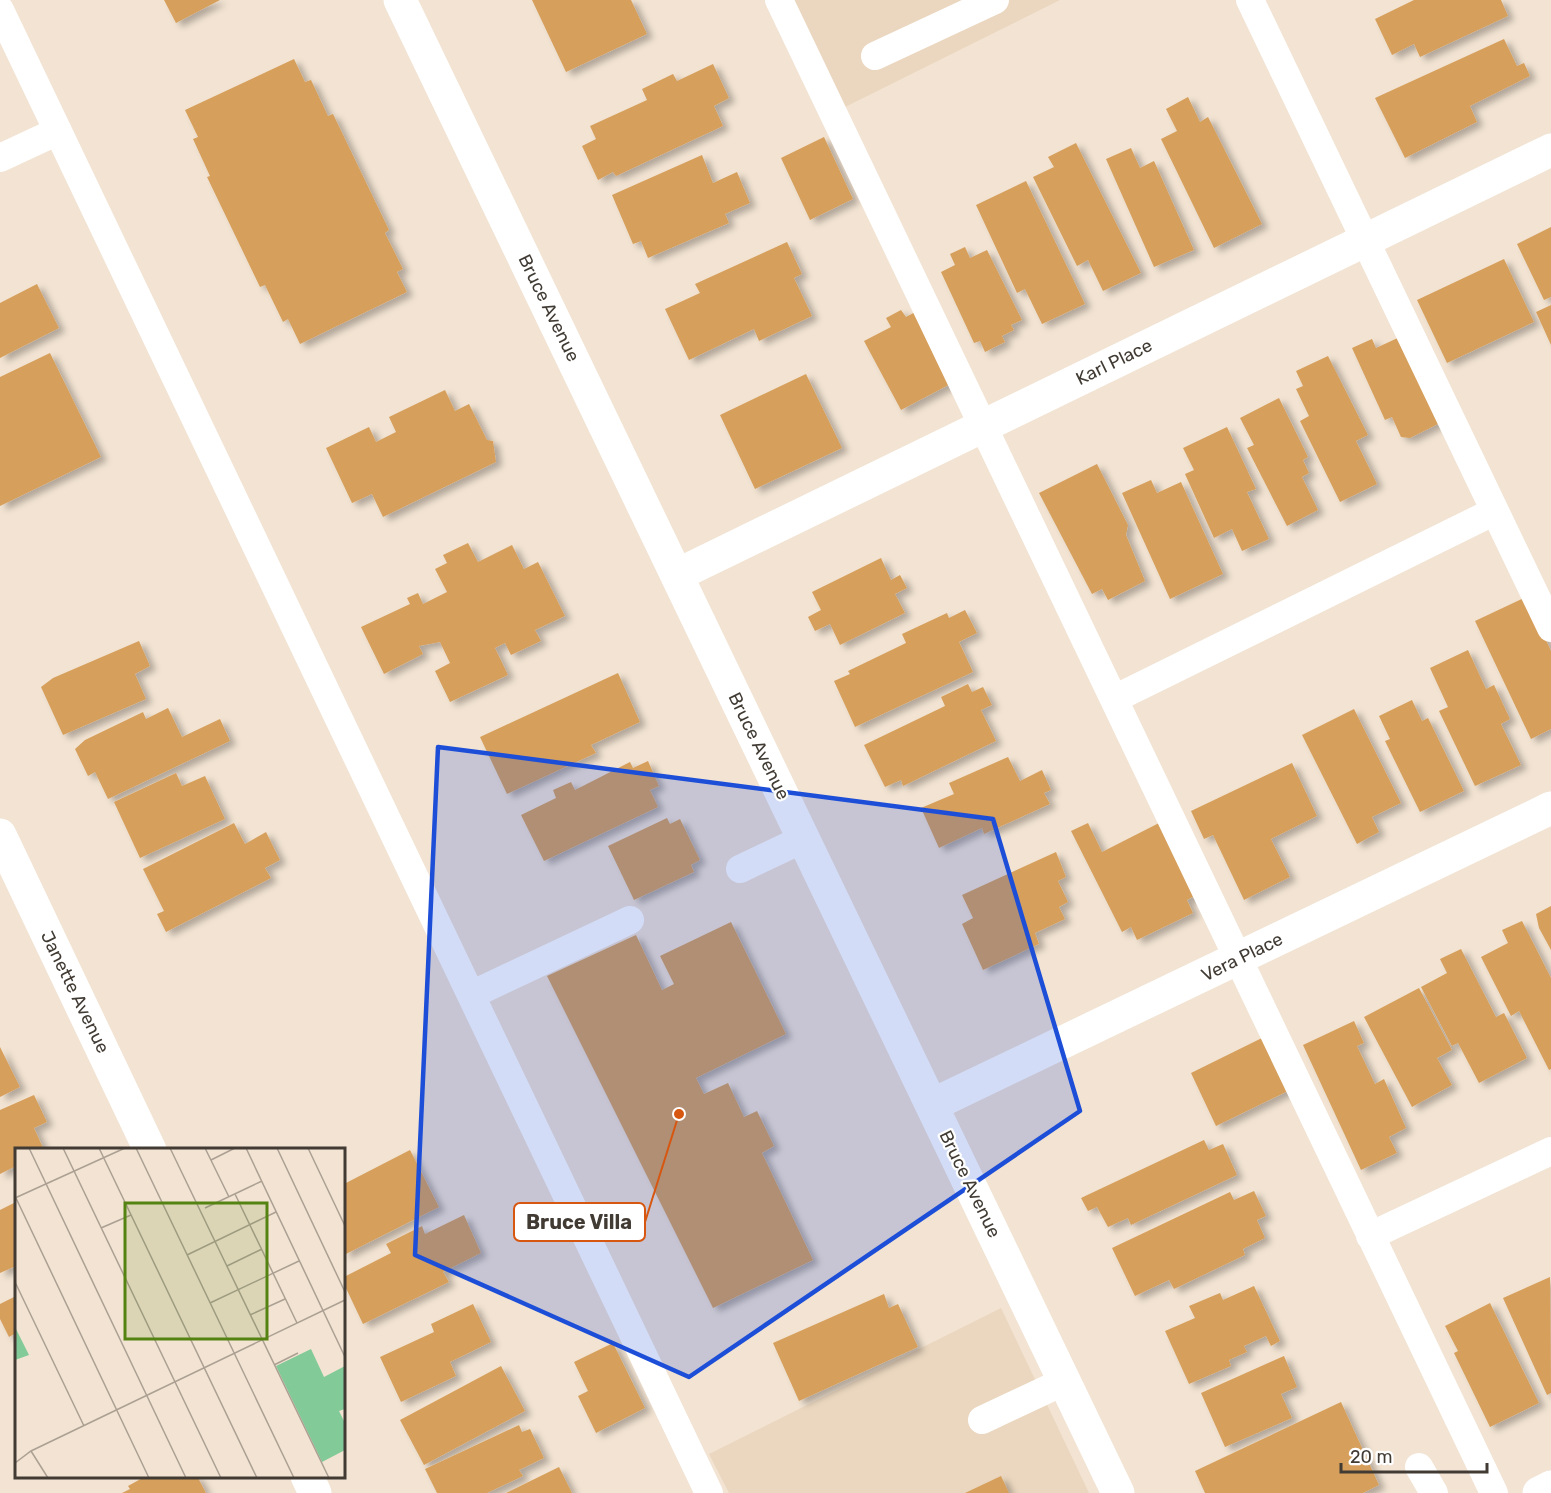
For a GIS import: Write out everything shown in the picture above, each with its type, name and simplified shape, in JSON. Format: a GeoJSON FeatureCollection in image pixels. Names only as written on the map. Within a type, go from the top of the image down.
{"type":"FeatureCollection","features":[{"type":"Feature","properties":{"kind":"street","name":"Bruce Avenue"},"geometry":{"type":"LineString","coordinates":[[400,0],[1118,1493]]}},
{"type":"Feature","properties":{"kind":"street","name":"Karl Place"},"geometry":{"type":"LineString","coordinates":[[677,575],[1551,150]]}},
{"type":"Feature","properties":{"kind":"street","name":"Vera Place"},"geometry":{"type":"LineString","coordinates":[[932,1105],[1551,808]]}},
{"type":"Feature","properties":{"kind":"street","name":"Janette Avenue"},"geometry":{"type":"LineString","coordinates":[[0,835],[150,1148]]}},
{"type":"Feature","properties":{"kind":"street"},"geometry":{"type":"LineString","coordinates":[[308,1478],[315,1493]]}},
{"type":"Feature","properties":{"kind":"street"},"geometry":{"type":"LineString","coordinates":[[1539,1493],[1551,1487]]}},
{"type":"Feature","properties":{"kind":"lane"},"geometry":{"type":"LineString","coordinates":[[779,0],[1494,1493]]}},
{"type":"Feature","properties":{"kind":"lane"},"geometry":{"type":"LineString","coordinates":[[875,56],[995,0]]}},
{"type":"Feature","properties":{"kind":"lane"},"geometry":{"type":"LineString","coordinates":[[1250,0],[1551,628]]}},
{"type":"Feature","properties":{"kind":"lane"},"geometry":{"type":"LineString","coordinates":[[0,10],[709,1493]]}},
{"type":"Feature","properties":{"kind":"lane"},"geometry":{"type":"LineString","coordinates":[[0,158],[58,131]]}},
{"type":"Feature","properties":{"kind":"lane"},"geometry":{"type":"LineString","coordinates":[[1113,699],[1495,511]]}},
{"type":"Feature","properties":{"kind":"lane"},"geometry":{"type":"LineString","coordinates":[[740,868],[803,839]]}},
{"type":"Feature","properties":{"kind":"lane"},"geometry":{"type":"LineString","coordinates":[[471,995],[630,920]]}},
{"type":"Feature","properties":{"kind":"lane"},"geometry":{"type":"LineString","coordinates":[[1370,1236],[1551,1150]]}},
{"type":"Feature","properties":{"kind":"lane"},"geometry":{"type":"LineString","coordinates":[[982,1420],[1065,1381]]}},
{"type":"Feature","properties":{"kind":"lane"},"geometry":{"type":"LineString","coordinates":[[1419,1467],[1434,1493]]}},
{"type":"Feature","properties":{"kind":"highlighted area"},"geometry":{"type":"Polygon","coordinates":[[[438,747],[993,819],[1080,1111],[689,1377],[415,1255],[438,747]]]}},
{"type":"Feature","properties":{"kind":"shaded area"},"geometry":{"type":"Polygon","coordinates":[[[792,0],[1060,0],[843,108],[792,0]]]}},
{"type":"Feature","properties":{"kind":"shaded area"},"geometry":{"type":"Polygon","coordinates":[[[1001,1308],[1089,1493],[729,1493],[709,1454],[1001,1308]]]}},
{"type":"Feature","properties":{"kind":"building"},"geometry":{"type":"Polygon","coordinates":[[[164,0],[220,0],[176,23],[164,0]]]}},
{"type":"Feature","properties":{"kind":"building"},"geometry":{"type":"Polygon","coordinates":[[[532,0],[631,0],[647,34],[566,72],[532,0]]]}},
{"type":"Feature","properties":{"kind":"building"},"geometry":{"type":"Polygon","coordinates":[[[1414,0],[1501,0],[1508,16],[1420,57],[1414,44],[1392,55],[1375,19],[1414,0]]]}},
{"type":"Feature","properties":{"kind":"building"},"geometry":{"type":"Polygon","coordinates":[[[1504,39],[1517,66],[1524,63],[1530,76],[1470,106],[1477,122],[1405,158],[1375,98],[1504,39]]]}},
{"type":"Feature","properties":{"kind":"building"},"geometry":{"type":"Polygon","coordinates":[[[294,59],[305,82],[311,80],[328,116],[333,114],[389,230],[385,233],[403,269],[397,272],[407,292],[300,344],[288,319],[283,322],[265,285],[260,287],[207,177],[210,176],[193,139],[198,137],[185,110],[294,59]]]}},
{"type":"Feature","properties":{"kind":"building"},"geometry":{"type":"Polygon","coordinates":[[[713,64],[729,98],[714,106],[723,126],[616,176],[613,172],[598,180],[582,146],[596,139],[590,126],[647,100],[642,89],[673,74],[677,81],[713,64]]]}},
{"type":"Feature","properties":{"kind":"building"},"geometry":{"type":"Polygon","coordinates":[[[1188,97],[1200,122],[1208,117],[1262,224],[1214,248],[1161,139],[1177,131],[1166,109],[1188,97]]]}},
{"type":"Feature","properties":{"kind":"building"},"geometry":{"type":"Polygon","coordinates":[[[824,137],[853,199],[810,220],[781,158],[824,137]]]}},
{"type":"Feature","properties":{"kind":"building"},"geometry":{"type":"Polygon","coordinates":[[[1076,143],[1141,273],[1103,291],[1088,260],[1077,266],[1033,177],[1054,167],[1048,157],[1076,143]]]}},
{"type":"Feature","properties":{"kind":"building"},"geometry":{"type":"Polygon","coordinates":[[[1131,148],[1140,168],[1154,161],[1194,250],[1154,267],[1106,159],[1131,148]]]}},
{"type":"Feature","properties":{"kind":"building"},"geometry":{"type":"Polygon","coordinates":[[[702,155],[713,183],[737,172],[750,203],[725,214],[729,223],[648,258],[641,241],[633,244],[612,195],[702,155]]]}},
{"type":"Feature","properties":{"kind":"building"},"geometry":{"type":"Polygon","coordinates":[[[1026,181],[1085,304],[1042,324],[1025,289],[1017,293],[976,205],[1026,181]]]}},
{"type":"Feature","properties":{"kind":"building"},"geometry":{"type":"Polygon","coordinates":[[[1551,227],[1551,297],[1544,300],[1517,244],[1551,227]]]}},
{"type":"Feature","properties":{"kind":"building"},"geometry":{"type":"Polygon","coordinates":[[[787,242],[802,274],[794,278],[812,316],[759,341],[754,329],[689,360],[665,309],[700,293],[695,284],[787,242]]]}},
{"type":"Feature","properties":{"kind":"building"},"geometry":{"type":"Polygon","coordinates":[[[965,247],[970,258],[987,250],[1022,320],[1011,325],[1014,330],[1002,336],[1005,342],[985,352],[980,341],[974,343],[941,272],[955,265],[950,254],[965,247]]]}},
{"type":"Feature","properties":{"kind":"building"},"geometry":{"type":"Polygon","coordinates":[[[1504,259],[1534,322],[1447,363],[1417,300],[1504,259]]]}},
{"type":"Feature","properties":{"kind":"building"},"geometry":{"type":"Polygon","coordinates":[[[37,284],[59,328],[0,358],[0,303],[37,284]]]}},
{"type":"Feature","properties":{"kind":"building"},"geometry":{"type":"Polygon","coordinates":[[[1551,305],[1551,345],[1536,312],[1551,305]]]}},
{"type":"Feature","properties":{"kind":"building"},"geometry":{"type":"Polygon","coordinates":[[[901,310],[906,317],[919,310],[956,381],[901,410],[864,341],[891,327],[886,318],[901,310]]]}},
{"type":"Feature","properties":{"kind":"building"},"geometry":{"type":"Polygon","coordinates":[[[1402,336],[1442,422],[1410,438],[1401,437],[1392,417],[1385,420],[1352,348],[1372,339],[1376,348],[1402,336]]]}},
{"type":"Feature","properties":{"kind":"building"},"geometry":{"type":"Polygon","coordinates":[[[50,353],[101,457],[0,506],[0,377],[50,353]]]}},
{"type":"Feature","properties":{"kind":"building"},"geometry":{"type":"Polygon","coordinates":[[[1328,356],[1368,435],[1356,441],[1377,484],[1340,502],[1300,421],[1309,416],[1296,389],[1303,386],[1296,371],[1328,356]]]}},
{"type":"Feature","properties":{"kind":"building"},"geometry":{"type":"Polygon","coordinates":[[[806,374],[842,448],[755,489],[720,415],[806,374]]]}},
{"type":"Feature","properties":{"kind":"building"},"geometry":{"type":"Polygon","coordinates":[[[445,390],[455,411],[469,404],[487,440],[493,441],[496,462],[383,517],[372,494],[352,503],[326,448],[369,427],[376,442],[396,432],[389,417],[445,390]]]}},
{"type":"Feature","properties":{"kind":"building"},"geometry":{"type":"Polygon","coordinates":[[[1279,398],[1308,457],[1303,460],[1309,473],[1302,477],[1318,510],[1287,526],[1247,448],[1254,445],[1240,418],[1279,398]]]}},
{"type":"Feature","properties":{"kind":"building"},"geometry":{"type":"Polygon","coordinates":[[[1227,427],[1256,489],[1247,492],[1269,539],[1242,551],[1232,529],[1214,538],[1185,474],[1194,470],[1183,448],[1227,427]]]}},
{"type":"Feature","properties":{"kind":"building"},"geometry":{"type":"Polygon","coordinates":[[[1097,464],[1128,525],[1126,535],[1145,581],[1108,600],[1102,589],[1092,594],[1039,493],[1097,464]]]}},
{"type":"Feature","properties":{"kind":"building"},"geometry":{"type":"Polygon","coordinates":[[[1151,480],[1157,493],[1181,482],[1223,574],[1170,599],[1122,493],[1151,480]]]}},
{"type":"Feature","properties":{"kind":"building"},"geometry":{"type":"Polygon","coordinates":[[[468,543],[478,562],[512,545],[524,569],[538,562],[565,616],[535,630],[541,641],[511,655],[505,643],[495,648],[508,675],[450,702],[435,671],[450,663],[440,642],[419,646],[423,654],[384,674],[361,627],[410,604],[407,598],[418,593],[423,604],[447,592],[435,569],[447,563],[443,555],[468,543]]]}},
{"type":"Feature","properties":{"kind":"building"},"geometry":{"type":"Polygon","coordinates":[[[881,558],[891,580],[900,575],[907,588],[895,594],[905,613],[840,645],[830,624],[815,631],[808,617],[821,610],[812,592],[881,558]]]}},
{"type":"Feature","properties":{"kind":"building"},"geometry":{"type":"Polygon","coordinates":[[[1526,597],[1551,651],[1551,729],[1531,739],[1475,621],[1526,597]]]}},
{"type":"Feature","properties":{"kind":"building"},"geometry":{"type":"Polygon","coordinates":[[[965,610],[977,633],[959,642],[973,672],[855,727],[834,681],[850,674],[848,671],[906,643],[902,634],[947,613],[949,618],[965,610]]]}},
{"type":"Feature","properties":{"kind":"building"},"geometry":{"type":"Polygon","coordinates":[[[139,641],[150,666],[135,674],[146,699],[63,735],[41,687],[53,678],[139,641]]]}},
{"type":"Feature","properties":{"kind":"building"},"geometry":{"type":"Polygon","coordinates":[[[1468,650],[1486,689],[1494,685],[1510,719],[1501,724],[1521,765],[1475,786],[1439,711],[1448,707],[1430,668],[1468,650]]]}},
{"type":"Feature","properties":{"kind":"building"},"geometry":{"type":"Polygon","coordinates":[[[618,673],[640,722],[591,745],[596,753],[507,794],[480,737],[618,673]]]}},
{"type":"Feature","properties":{"kind":"building"},"geometry":{"type":"Polygon","coordinates":[[[968,684],[972,692],[983,687],[992,705],[981,710],[996,741],[903,786],[901,780],[885,787],[864,745],[945,706],[941,697],[968,684]]]}},
{"type":"Feature","properties":{"kind":"building"},"geometry":{"type":"Polygon","coordinates":[[[1412,700],[1422,721],[1428,718],[1464,791],[1420,812],[1385,741],[1390,739],[1379,716],[1412,700]]]}},
{"type":"Feature","properties":{"kind":"building"},"geometry":{"type":"Polygon","coordinates":[[[168,708],[182,737],[220,719],[230,741],[108,799],[95,772],[88,776],[75,749],[85,740],[143,712],[146,719],[168,708]]]}},
{"type":"Feature","properties":{"kind":"building"},"geometry":{"type":"Polygon","coordinates":[[[1354,709],[1401,803],[1372,817],[1379,832],[1357,844],[1302,735],[1354,709]]]}},
{"type":"Feature","properties":{"kind":"building"},"geometry":{"type":"Polygon","coordinates":[[[1008,757],[1020,781],[1042,770],[1051,790],[1044,793],[1050,804],[984,834],[982,828],[939,848],[921,808],[954,794],[949,783],[1008,757]]]}},
{"type":"Feature","properties":{"kind":"building"},"geometry":{"type":"Polygon","coordinates":[[[648,761],[659,786],[650,790],[658,807],[544,861],[521,815],[556,798],[553,790],[571,782],[575,790],[630,762],[633,768],[648,761]]]}},
{"type":"Feature","properties":{"kind":"building"},"geometry":{"type":"Polygon","coordinates":[[[1292,763],[1317,816],[1271,839],[1290,877],[1244,900],[1213,835],[1204,839],[1191,811],[1292,763]]]}},
{"type":"Feature","properties":{"kind":"building"},"geometry":{"type":"Polygon","coordinates":[[[176,773],[182,786],[205,776],[225,819],[140,858],[114,802],[176,773]]]}},
{"type":"Feature","properties":{"kind":"building"},"geometry":{"type":"Polygon","coordinates":[[[667,818],[670,824],[680,819],[700,860],[691,865],[694,872],[634,900],[608,846],[667,818]]]}},
{"type":"Feature","properties":{"kind":"building"},"geometry":{"type":"Polygon","coordinates":[[[1161,822],[1198,894],[1187,900],[1193,913],[1137,940],[1131,927],[1122,932],[1071,831],[1088,823],[1102,852],[1161,822]]]}},
{"type":"Feature","properties":{"kind":"building"},"geometry":{"type":"Polygon","coordinates":[[[234,823],[245,844],[266,832],[280,860],[265,868],[271,878],[166,932],[157,914],[164,911],[143,869],[234,823]]]}},
{"type":"Feature","properties":{"kind":"building"},"geometry":{"type":"Polygon","coordinates":[[[1056,852],[1066,877],[1058,881],[1068,902],[1059,907],[1065,919],[1035,933],[1039,944],[983,970],[962,924],[973,918],[962,895],[1056,852]]]}},
{"type":"Feature","properties":{"kind":"building"},"geometry":{"type":"Polygon","coordinates":[[[1551,906],[1551,950],[1539,928],[1536,914],[1551,906]]]}},
{"type":"Feature","properties":{"kind":"building"},"geometry":{"type":"Polygon","coordinates":[[[1522,921],[1551,978],[1551,1069],[1549,1070],[1519,1011],[1511,1016],[1481,957],[1508,943],[1502,930],[1522,921]]]}},
{"type":"Feature","properties":{"kind":"building"},"geometry":{"type":"Polygon","coordinates":[[[731,922],[786,1034],[696,1078],[704,1094],[728,1083],[744,1117],[757,1111],[774,1146],[762,1153],[813,1260],[713,1308],[547,976],[636,935],[662,990],[674,984],[660,956],[731,922]]]}},
{"type":"Feature","properties":{"kind":"building"},"geometry":{"type":"Polygon","coordinates":[[[1461,949],[1496,1017],[1504,1013],[1527,1058],[1479,1083],[1458,1043],[1452,1046],[1421,987],[1447,973],[1440,959],[1461,949]]]}},
{"type":"Feature","properties":{"kind":"building"},"geometry":{"type":"Polygon","coordinates":[[[1419,988],[1452,1050],[1437,1058],[1452,1085],[1412,1107],[1364,1017],[1419,988]]]}},
{"type":"Feature","properties":{"kind":"building"},"geometry":{"type":"Polygon","coordinates":[[[1354,1021],[1364,1043],[1357,1046],[1375,1084],[1384,1079],[1406,1128],[1389,1137],[1397,1153],[1361,1170],[1303,1045],[1354,1021]]]}},
{"type":"Feature","properties":{"kind":"building"},"geometry":{"type":"Polygon","coordinates":[[[1268,1035],[1294,1088],[1216,1126],[1191,1073],[1268,1035]]]}},
{"type":"Feature","properties":{"kind":"building"},"geometry":{"type":"Polygon","coordinates":[[[0,1047],[20,1087],[0,1097],[0,1047]]]}},
{"type":"Feature","properties":{"kind":"building"},"geometry":{"type":"Polygon","coordinates":[[[34,1095],[47,1122],[34,1128],[43,1148],[15,1148],[15,1166],[0,1174],[0,1110],[34,1095]]]}},
{"type":"Feature","properties":{"kind":"building"},"geometry":{"type":"Polygon","coordinates":[[[1204,1140],[1209,1150],[1223,1144],[1237,1175],[1131,1225],[1128,1218],[1108,1227],[1097,1207],[1088,1211],[1081,1198],[1204,1140]]]}},
{"type":"Feature","properties":{"kind":"building"},"geometry":{"type":"Polygon","coordinates":[[[410,1150],[439,1207],[345,1254],[345,1183],[410,1150]]]}},
{"type":"Feature","properties":{"kind":"building"},"geometry":{"type":"Polygon","coordinates":[[[1254,1191],[1266,1216],[1257,1220],[1265,1238],[1243,1249],[1245,1255],[1174,1289],[1169,1280],[1135,1296],[1112,1248],[1230,1192],[1234,1200],[1254,1191]]]}},
{"type":"Feature","properties":{"kind":"building"},"geometry":{"type":"Polygon","coordinates":[[[15,1202],[15,1266],[0,1273],[0,1210],[15,1202]]]}},
{"type":"Feature","properties":{"kind":"building"},"geometry":{"type":"Polygon","coordinates":[[[464,1215],[481,1253],[443,1272],[449,1282],[363,1324],[345,1286],[345,1276],[391,1253],[386,1244],[422,1226],[425,1234],[464,1215]]]}},
{"type":"Feature","properties":{"kind":"building"},"geometry":{"type":"Polygon","coordinates":[[[1550,1277],[1551,1393],[1547,1395],[1503,1298],[1550,1277]]]}},
{"type":"Feature","properties":{"kind":"building"},"geometry":{"type":"Polygon","coordinates":[[[1254,1286],[1280,1341],[1271,1346],[1266,1336],[1244,1346],[1247,1352],[1229,1360],[1231,1366],[1189,1384],[1165,1331],[1195,1318],[1189,1306],[1220,1293],[1223,1300],[1254,1286]]]}},
{"type":"Feature","properties":{"kind":"building"},"geometry":{"type":"Polygon","coordinates":[[[884,1294],[889,1308],[898,1304],[918,1347],[799,1401],[773,1343],[884,1294]]]}},
{"type":"Feature","properties":{"kind":"building"},"geometry":{"type":"Polygon","coordinates":[[[15,1296],[15,1334],[9,1337],[0,1319],[0,1304],[15,1296]]]}},
{"type":"Feature","properties":{"kind":"building"},"geometry":{"type":"Polygon","coordinates":[[[1490,1303],[1539,1403],[1490,1427],[1454,1353],[1458,1351],[1445,1326],[1490,1303]]]}},
{"type":"Feature","properties":{"kind":"building"},"geometry":{"type":"Polygon","coordinates":[[[473,1304],[491,1342],[450,1362],[456,1376],[401,1402],[380,1357],[434,1332],[431,1324],[473,1304]]]}},
{"type":"Feature","properties":{"kind":"building"},"geometry":{"type":"Polygon","coordinates":[[[613,1343],[645,1408],[596,1433],[578,1396],[588,1391],[574,1362],[613,1343]]]}},
{"type":"Feature","properties":{"kind":"building"},"geometry":{"type":"Polygon","coordinates":[[[1284,1356],[1297,1387],[1281,1394],[1292,1418],[1225,1447],[1201,1393],[1284,1356]]]}},
{"type":"Feature","properties":{"kind":"building"},"geometry":{"type":"Polygon","coordinates":[[[501,1366],[525,1411],[424,1465],[400,1420],[501,1366]]]}},
{"type":"Feature","properties":{"kind":"building"},"geometry":{"type":"Polygon","coordinates":[[[1341,1402],[1379,1485],[1363,1493],[1205,1493],[1195,1471],[1341,1402]]]}},
{"type":"Feature","properties":{"kind":"building"},"geometry":{"type":"Polygon","coordinates":[[[519,1425],[522,1432],[530,1429],[544,1458],[519,1470],[523,1476],[487,1493],[437,1493],[425,1469],[519,1425]]]}},
{"type":"Feature","properties":{"kind":"building"},"geometry":{"type":"Polygon","coordinates":[[[559,1467],[572,1493],[506,1493],[559,1467]]]}},
{"type":"Feature","properties":{"kind":"building"},"geometry":{"type":"Polygon","coordinates":[[[1001,1476],[1009,1493],[965,1493],[1001,1476]]]}},
{"type":"Feature","properties":{"kind":"building"},"geometry":{"type":"Polygon","coordinates":[[[142,1478],[198,1478],[206,1493],[122,1493],[130,1489],[128,1486],[142,1478]]]}},
{"type":"Feature","properties":{"kind":"place","name":"Bruce Villa"},"geometry":{"type":"Point","coordinates":[679,1114]}}]}
